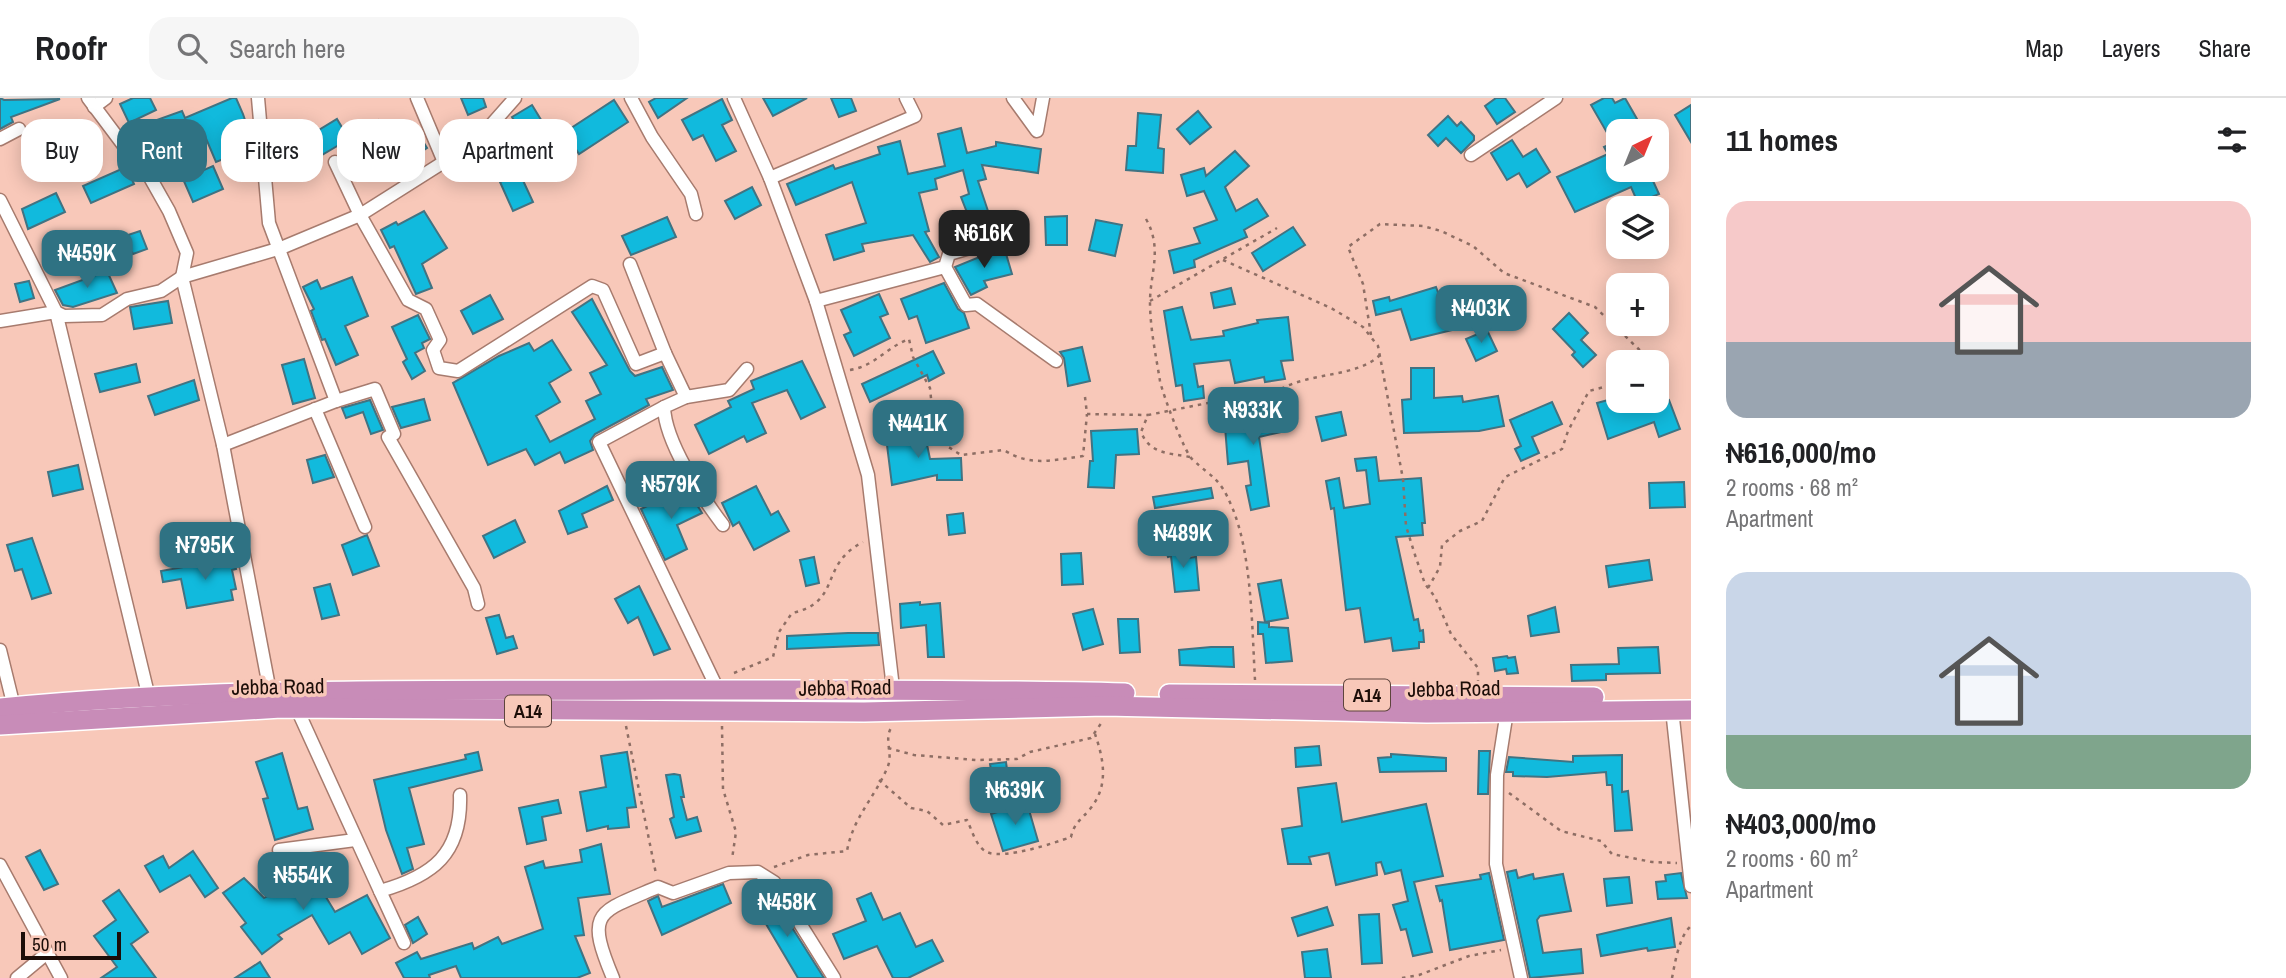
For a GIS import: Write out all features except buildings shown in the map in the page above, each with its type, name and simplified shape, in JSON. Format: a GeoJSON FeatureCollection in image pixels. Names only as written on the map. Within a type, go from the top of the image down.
{"type":"FeatureCollection","features":[{"type":"Feature","properties":{"kind":"highway","name":"Jebba Road"},"geometry":{"type":"LineString","coordinates":[[7,708],[270,692],[714,682],[1043,691],[1691,698]]}},
{"type":"Feature","properties":{"kind":"highway","name":"Jebba Road"},"geometry":{"type":"LineString","coordinates":[[0,725],[298,709],[718,712],[1105,706],[1427,713],[1681,710]]}},
{"type":"Feature","properties":{"kind":"street"},"geometry":{"type":"LineString","coordinates":[[106,98],[91,102],[143,165],[169,211],[187,253],[181,276],[223,445],[270,692]]}},
{"type":"Feature","properties":{"kind":"street"},"geometry":{"type":"LineString","coordinates":[[258,98],[269,223],[281,248],[336,401]]}},
{"type":"Feature","properties":{"kind":"street"},"geometry":{"type":"LineString","coordinates":[[417,98],[439,150]]}},
{"type":"Feature","properties":{"kind":"street"},"geometry":{"type":"LineString","coordinates":[[496,119],[515,98]]}},
{"type":"Feature","properties":{"kind":"street"},"geometry":{"type":"LineString","coordinates":[[631,98],[652,137],[691,194],[696,214]]}},
{"type":"Feature","properties":{"kind":"street"},"geometry":{"type":"LineString","coordinates":[[734,98],[770,178],[816,301],[868,475],[893,688]]}},
{"type":"Feature","properties":{"kind":"street"},"geometry":{"type":"LineString","coordinates":[[770,178],[915,116],[906,98]]}},
{"type":"Feature","properties":{"kind":"street"},"geometry":{"type":"LineString","coordinates":[[1013,98],[1037,131],[1043,98]]}},
{"type":"Feature","properties":{"kind":"street"},"geometry":{"type":"LineString","coordinates":[[1471,155],[1556,98]]}},
{"type":"Feature","properties":{"kind":"street"},"geometry":{"type":"LineString","coordinates":[[0,139],[19,129]]}},
{"type":"Feature","properties":{"kind":"street"},"geometry":{"type":"LineString","coordinates":[[335,162],[360,215],[408,300],[426,309],[440,340],[433,350],[439,368],[458,371],[592,286],[603,290],[636,364],[665,353]]}},
{"type":"Feature","properties":{"kind":"street"},"geometry":{"type":"LineString","coordinates":[[0,321],[56,312],[64,316],[102,315],[127,299],[161,291],[181,276],[281,248],[360,215],[439,165]]}},
{"type":"Feature","properties":{"kind":"street"},"geometry":{"type":"LineString","coordinates":[[0,200],[56,312],[149,698]]}},
{"type":"Feature","properties":{"kind":"street"},"geometry":{"type":"LineString","coordinates":[[1001,239],[950,254],[945,267],[966,305],[977,304],[1056,361]]}},
{"type":"Feature","properties":{"kind":"street"},"geometry":{"type":"LineString","coordinates":[[630,264],[685,397]]}},
{"type":"Feature","properties":{"kind":"street"},"geometry":{"type":"LineString","coordinates":[[816,301],[945,267]]}},
{"type":"Feature","properties":{"kind":"street"},"geometry":{"type":"LineString","coordinates":[[714,682],[599,442],[685,397],[729,390],[747,369]]}},
{"type":"Feature","properties":{"kind":"street"},"geometry":{"type":"LineString","coordinates":[[223,445],[336,401],[376,389],[394,435],[388,437],[474,588],[478,604]]}},
{"type":"Feature","properties":{"kind":"street"},"geometry":{"type":"LineString","coordinates":[[664,407],[664,424],[706,503],[723,525]]}},
{"type":"Feature","properties":{"kind":"street"},"geometry":{"type":"LineString","coordinates":[[315,409],[365,527]]}},
{"type":"Feature","properties":{"kind":"street"},"geometry":{"type":"LineString","coordinates":[[0,650],[7,708]]}},
{"type":"Feature","properties":{"kind":"street"},"geometry":{"type":"LineString","coordinates":[[298,709],[355,840],[404,943]]}},
{"type":"Feature","properties":{"kind":"street"},"geometry":{"type":"LineString","coordinates":[[1681,710],[1684,841],[1691,886]]}},
{"type":"Feature","properties":{"kind":"street"},"geometry":{"type":"LineString","coordinates":[[1507,711],[1497,782],[1496,864],[1521,978]]}},
{"type":"Feature","properties":{"kind":"street"},"geometry":{"type":"LineString","coordinates":[[380,891],[409,883],[431,871],[444,854],[461,821],[460,795]]}},
{"type":"Feature","properties":{"kind":"street"},"geometry":{"type":"LineString","coordinates":[[279,850],[355,840]]}},
{"type":"Feature","properties":{"kind":"street"},"geometry":{"type":"LineString","coordinates":[[0,865],[61,978]]}},
{"type":"Feature","properties":{"kind":"street"},"geometry":{"type":"LineString","coordinates":[[613,978],[598,942],[600,918],[610,907],[658,887],[673,893],[729,873],[758,872],[774,882],[834,978]]}},
{"type":"Feature","properties":{"kind":"street"},"geometry":{"type":"LineString","coordinates":[[17,978],[46,954]]}},
{"type":"Feature","properties":{"kind":"path"},"geometry":{"type":"LineString","coordinates":[[1146,219],[1152,229],[1156,270],[1150,301],[1161,384],[1167,410],[1176,422],[1190,457]]}},
{"type":"Feature","properties":{"kind":"path"},"geometry":{"type":"LineString","coordinates":[[1371,338],[1363,284],[1348,247],[1380,224],[1423,226],[1473,246],[1504,273],[1595,307],[1640,350]]}},
{"type":"Feature","properties":{"kind":"path"},"geometry":{"type":"LineString","coordinates":[[1150,301],[1278,228]]}},
{"type":"Feature","properties":{"kind":"path"},"geometry":{"type":"LineString","coordinates":[[1223,260],[1331,308],[1363,327],[1371,338],[1380,355],[1403,479],[1406,526],[1428,588],[1435,597],[1451,634],[1478,668],[1478,695]]}},
{"type":"Feature","properties":{"kind":"path"},"geometry":{"type":"LineString","coordinates":[[837,372],[863,368],[880,358],[891,345],[909,339],[913,357],[930,388],[934,428],[939,441],[961,454],[1004,450],[1020,460],[1040,463],[1083,456],[1087,414],[1085,397]]}},
{"type":"Feature","properties":{"kind":"path"},"geometry":{"type":"LineString","coordinates":[[1087,414],[1149,415],[1283,388],[1302,378],[1357,369],[1371,363],[1380,355]]}},
{"type":"Feature","properties":{"kind":"path"},"geometry":{"type":"LineString","coordinates":[[1428,588],[1440,567],[1442,545],[1460,531],[1482,521],[1505,477],[1562,449],[1589,391],[1606,386]]}},
{"type":"Feature","properties":{"kind":"path"},"geometry":{"type":"LineString","coordinates":[[1149,415],[1141,432],[1146,445],[1156,451],[1190,457],[1218,478],[1233,509],[1251,604],[1256,694]]}},
{"type":"Feature","properties":{"kind":"path"},"geometry":{"type":"LineString","coordinates":[[714,682],[773,657],[779,632],[792,613],[811,609],[827,592],[834,567],[848,550],[876,537]]}},
{"type":"Feature","properties":{"kind":"path"},"geometry":{"type":"LineString","coordinates":[[888,748],[926,756],[1017,758],[1030,752],[1090,738],[1101,727],[1105,706]]}},
{"type":"Feature","properties":{"kind":"path"},"geometry":{"type":"LineString","coordinates":[[758,872],[808,855],[847,851],[850,832],[889,764],[887,735],[901,710]]}},
{"type":"Feature","properties":{"kind":"path"},"geometry":{"type":"LineString","coordinates":[[630,711],[626,725],[658,887]]}},
{"type":"Feature","properties":{"kind":"path"},"geometry":{"type":"LineString","coordinates":[[718,712],[725,733],[721,768],[723,789],[736,832],[729,873]]}},
{"type":"Feature","properties":{"kind":"path"},"geometry":{"type":"LineString","coordinates":[[879,780],[911,808],[927,811],[943,825],[967,820],[978,844],[987,852],[1010,853],[1040,848],[1047,842],[1071,837],[1074,825],[1090,809],[1102,786],[1104,769],[1095,734]]}},
{"type":"Feature","properties":{"kind":"path"},"geometry":{"type":"LineString","coordinates":[[1497,782],[1513,797],[1561,831],[1601,841],[1612,854],[1652,862],[1678,863],[1684,841]]}},
{"type":"Feature","properties":{"kind":"path"},"geometry":{"type":"LineString","coordinates":[[1672,978],[1676,958],[1686,931],[1691,926]]}},
{"type":"Feature","properties":{"kind":"path"},"geometry":{"type":"LineString","coordinates":[[1402,978],[1419,975],[1469,956],[1514,946]]}}]}
